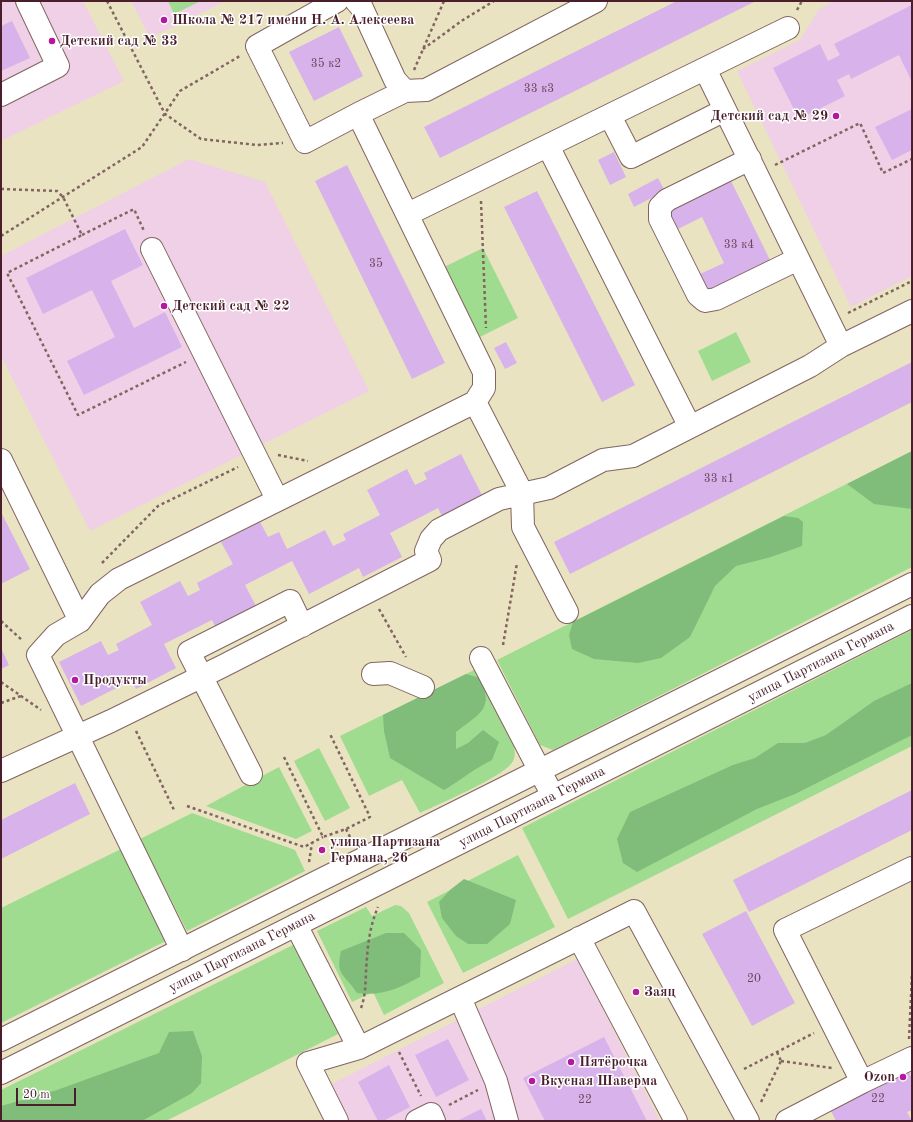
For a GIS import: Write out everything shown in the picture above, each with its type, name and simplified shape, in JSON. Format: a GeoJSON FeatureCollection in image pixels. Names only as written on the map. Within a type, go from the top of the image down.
{"type":"FeatureCollection","features":[{"type":"Feature","properties":{"kind":"main road"},"geometry":{"type":"LineString","coordinates":[[1,95],[58,66],[27,1]]}},
{"type":"Feature","properties":{"kind":"main road"},"geometry":{"type":"LineString","coordinates":[[337,1],[257,46],[305,142],[405,91],[426,90],[596,1]]}},
{"type":"Feature","properties":{"kind":"main road"},"geometry":{"type":"LineString","coordinates":[[356,1],[362,8],[394,80],[405,91]]}},
{"type":"Feature","properties":{"kind":"main road"},"geometry":{"type":"LineString","coordinates":[[408,214],[788,28]]}},
{"type":"Feature","properties":{"kind":"main road"},"geometry":{"type":"LineString","coordinates":[[705,69],[841,346]]}},
{"type":"Feature","properties":{"kind":"main road"},"geometry":{"type":"LineString","coordinates":[[610,116],[631,157],[725,110]]}},
{"type":"Feature","properties":{"kind":"main road"},"geometry":{"type":"LineString","coordinates":[[182,950],[38,655],[56,635],[80,621],[100,594],[119,579],[277,499],[475,402],[484,388],[484,372],[358,114]]}},
{"type":"Feature","properties":{"kind":"main road"},"geometry":{"type":"LineString","coordinates":[[548,146],[690,427]]}},
{"type":"Feature","properties":{"kind":"main road"},"geometry":{"type":"LineString","coordinates":[[750,159],[667,200],[660,207],[660,219],[698,294],[705,301],[716,299],[798,258]]}},
{"type":"Feature","properties":{"kind":"main road"},"geometry":{"type":"LineString","coordinates":[[152,249],[277,499]]}},
{"type":"Feature","properties":{"kind":"main road"},"geometry":{"type":"LineString","coordinates":[[1,771],[127,713],[302,626],[430,560],[426,551],[431,539],[439,530],[499,499],[549,488],[603,460],[634,456],[810,366],[841,346],[912,311]]}},
{"type":"Feature","properties":{"kind":"main road"},"geometry":{"type":"LineString","coordinates":[[475,402],[522,493],[523,527],[567,612]]}},
{"type":"Feature","properties":{"kind":"main road"},"geometry":{"type":"LineString","coordinates":[[1,460],[80,621]]}},
{"type":"Feature","properties":{"kind":"main road","name":"улица Партизана Германа"},"geometry":{"type":"LineString","coordinates":[[1,1040],[912,584]]}},
{"type":"Feature","properties":{"kind":"main road"},"geometry":{"type":"LineString","coordinates":[[251,774],[189,652],[290,601],[302,626]]}},
{"type":"Feature","properties":{"kind":"main road","name":"улица Партизана Германа"},"geometry":{"type":"LineString","coordinates":[[1,1073],[912,616]]}},
{"type":"Feature","properties":{"kind":"main road"},"geometry":{"type":"LineString","coordinates":[[481,658],[553,796]]}},
{"type":"Feature","properties":{"kind":"main road"},"geometry":{"type":"LineString","coordinates":[[373,674],[390,673],[423,687]]}},
{"type":"Feature","properties":{"kind":"main road"},"geometry":{"type":"LineString","coordinates":[[859,1077],[786,930],[912,868]]}},
{"type":"Feature","properties":{"kind":"main road"},"geometry":{"type":"LineString","coordinates":[[337,1121],[308,1063],[359,1048],[634,911],[725,1078],[753,1114]]}},
{"type":"Feature","properties":{"kind":"main road"},"geometry":{"type":"LineString","coordinates":[[296,925],[359,1048]]}},
{"type":"Feature","properties":{"kind":"main road"},"geometry":{"type":"LineString","coordinates":[[579,938],[676,1121]]}},
{"type":"Feature","properties":{"kind":"main road"},"geometry":{"type":"LineString","coordinates":[[460,998],[496,1081],[507,1121]]}},
{"type":"Feature","properties":{"kind":"main road"},"geometry":{"type":"LineString","coordinates":[[787,1121],[859,1077],[912,1057]]}},
{"type":"Feature","properties":{"kind":"path"},"geometry":{"type":"LineString","coordinates":[[107,1],[164,114],[201,139],[257,145],[305,142]]}},
{"type":"Feature","properties":{"kind":"path"},"geometry":{"type":"LineString","coordinates":[[423,50],[463,20],[494,1]]}},
{"type":"Feature","properties":{"kind":"path"},"geometry":{"type":"LineString","coordinates":[[1,236],[142,147],[180,91],[257,46]]}},
{"type":"Feature","properties":{"kind":"path"},"geometry":{"type":"LineString","coordinates":[[781,162],[860,123],[883,173],[912,159]]}},
{"type":"Feature","properties":{"kind":"path"},"geometry":{"type":"LineString","coordinates":[[1,189],[57,191],[63,197],[82,235]]}},
{"type":"Feature","properties":{"kind":"path"},"geometry":{"type":"LineString","coordinates":[[481,197],[487,334]]}},
{"type":"Feature","properties":{"kind":"path"},"geometry":{"type":"LineString","coordinates":[[152,249],[134,209],[7,273],[78,415],[204,352]]}},
{"type":"Feature","properties":{"kind":"path"},"geometry":{"type":"LineString","coordinates":[[100,566],[158,506],[266,454],[314,460]]}},
{"type":"Feature","properties":{"kind":"path"},"geometry":{"type":"LineString","coordinates":[[503,645],[518,559]]}},
{"type":"Feature","properties":{"kind":"path"},"geometry":{"type":"LineString","coordinates":[[369,591],[408,660]]}},
{"type":"Feature","properties":{"kind":"path"},"geometry":{"type":"LineString","coordinates":[[1,621],[38,655]]}},
{"type":"Feature","properties":{"kind":"path"},"geometry":{"type":"LineString","coordinates":[[1,703],[21,696]]}},
{"type":"Feature","properties":{"kind":"path"},"geometry":{"type":"LineString","coordinates":[[127,713],[175,812]]}},
{"type":"Feature","properties":{"kind":"path"},"geometry":{"type":"LineString","coordinates":[[187,806],[304,846],[346,829],[370,817],[330,734]]}},
{"type":"Feature","properties":{"kind":"path"},"geometry":{"type":"LineString","coordinates":[[284,757],[323,838]]}},
{"type":"Feature","properties":{"kind":"path"},"geometry":{"type":"LineString","coordinates":[[346,829],[355,848]]}},
{"type":"Feature","properties":{"kind":"path"},"geometry":{"type":"LineString","coordinates":[[307,864],[311,861],[312,843]]}},
{"type":"Feature","properties":{"kind":"path"},"geometry":{"type":"LineString","coordinates":[[359,1014],[364,1000],[367,958],[375,916]]}},
{"type":"Feature","properties":{"kind":"path"},"geometry":{"type":"LineString","coordinates":[[912,974],[908,1046],[912,1057]]}},
{"type":"Feature","properties":{"kind":"path"},"geometry":{"type":"LineString","coordinates":[[725,1078],[832,1024]]}},
{"type":"Feature","properties":{"kind":"path"},"geometry":{"type":"LineString","coordinates":[[390,1033],[427,1119],[496,1081]]}},
{"type":"Feature","properties":{"kind":"path"},"geometry":{"type":"LineString","coordinates":[[777,1052],[781,1061]]}},
{"type":"Feature","properties":{"kind":"path"},"geometry":{"type":"LineString","coordinates":[[781,1061],[859,1077]]}},
{"type":"Feature","properties":{"kind":"path"},"geometry":{"type":"LineString","coordinates":[[753,1114],[781,1061]]}},
{"type":"Feature","properties":{"kind":"shaded area","name":"Детский сад № 33"},"geometry":{"type":"Polygon","coordinates":[[[1,1],[83,1],[124,81],[1,141],[1,1]]]}},
{"type":"Feature","properties":{"kind":"shaded area","name":"Школа № 217 имени Н. А. Алексеева"},"geometry":{"type":"Polygon","coordinates":[[[131,1],[226,1],[150,38],[131,1]]]}},
{"type":"Feature","properties":{"kind":"shaded area","name":"Детский сад № 29"},"geometry":{"type":"Polygon","coordinates":[[[834,1],[912,1],[912,276],[851,307],[737,71],[800,40],[819,9],[834,1]]]}},
{"type":"Feature","properties":{"kind":"shaded area","name":"Детский сад № 22"},"geometry":{"type":"Polygon","coordinates":[[[189,159],[265,182],[369,391],[90,531],[1,356],[1,256],[189,159]]]}},
{"type":"Feature","properties":{"kind":"shaded area"},"geometry":{"type":"Polygon","coordinates":[[[577,959],[660,1121],[331,1121],[316,1092],[577,959]]]}},
{"type":"Feature","properties":{"kind":"green space"},"geometry":{"type":"Polygon","coordinates":[[[168,1],[201,1],[174,14],[168,1]]]}},
{"type":"Feature","properties":{"kind":"green space"},"geometry":{"type":"Polygon","coordinates":[[[483,248],[518,318],[480,337],[444,267],[483,248]]]}},
{"type":"Feature","properties":{"kind":"green space"},"geometry":{"type":"Polygon","coordinates":[[[736,332],[751,362],[712,381],[698,351],[736,332]]]}},
{"type":"Feature","properties":{"kind":"green space"},"geometry":{"type":"Polygon","coordinates":[[[912,451],[912,567],[553,750],[540,745],[497,660],[912,451]]]}},
{"type":"Feature","properties":{"kind":"green space"},"geometry":{"type":"Polygon","coordinates":[[[912,451],[912,509],[874,504],[847,484],[912,451]]]}},
{"type":"Feature","properties":{"kind":"green space"},"geometry":{"type":"Polygon","coordinates":[[[784,516],[798,518],[803,522],[802,546],[771,557],[736,566],[715,586],[690,637],[661,658],[638,663],[594,659],[572,649],[569,635],[573,622],[784,516]]]}},
{"type":"Feature","properties":{"kind":"green space"},"geometry":{"type":"Polygon","coordinates":[[[912,630],[912,746],[568,919],[522,828],[912,630]]]}},
{"type":"Feature","properties":{"kind":"green space"},"geometry":{"type":"Polygon","coordinates":[[[476,669],[514,746],[515,753],[513,762],[505,770],[495,776],[420,813],[402,780],[369,796],[340,736],[476,669]]]}},
{"type":"Feature","properties":{"kind":"green space"},"geometry":{"type":"Polygon","coordinates":[[[466,674],[480,678],[486,697],[485,704],[478,715],[456,732],[456,749],[468,743],[483,730],[499,742],[492,760],[444,790],[390,758],[384,731],[383,715],[466,674]]]}},
{"type":"Feature","properties":{"kind":"green space"},"geometry":{"type":"Polygon","coordinates":[[[912,683],[912,735],[795,794],[757,809],[637,872],[623,863],[617,839],[630,812],[733,765],[755,758],[778,743],[805,743],[826,735],[874,701],[912,683]]]}},
{"type":"Feature","properties":{"kind":"green space"},"geometry":{"type":"Polygon","coordinates":[[[319,748],[350,808],[325,821],[294,761],[319,748]]]}},
{"type":"Feature","properties":{"kind":"green space"},"geometry":{"type":"Polygon","coordinates":[[[279,767],[312,831],[296,839],[206,806],[279,767]]]}},
{"type":"Feature","properties":{"kind":"green space"},"geometry":{"type":"Polygon","coordinates":[[[192,813],[295,850],[305,871],[187,931],[140,839],[192,813]]]}},
{"type":"Feature","properties":{"kind":"green space"},"geometry":{"type":"Polygon","coordinates":[[[121,849],[168,940],[1,1023],[1,908],[121,849]]]}},
{"type":"Feature","properties":{"kind":"green space"},"geometry":{"type":"Polygon","coordinates":[[[518,855],[555,927],[463,973],[427,902],[518,855]]]}},
{"type":"Feature","properties":{"kind":"green space"},"geometry":{"type":"Polygon","coordinates":[[[464,879],[516,900],[510,924],[487,944],[468,944],[456,936],[442,918],[439,902],[450,890],[464,879]]]}},
{"type":"Feature","properties":{"kind":"green space"},"geometry":{"type":"Polygon","coordinates":[[[395,905],[401,906],[409,913],[444,983],[384,1015],[373,992],[352,1002],[317,931],[366,907],[372,916],[395,905]]]}},
{"type":"Feature","properties":{"kind":"green space"},"geometry":{"type":"Polygon","coordinates":[[[386,933],[404,933],[421,950],[420,977],[390,991],[366,994],[357,993],[340,970],[339,959],[341,951],[386,933]]]}},
{"type":"Feature","properties":{"kind":"green space"},"geometry":{"type":"Polygon","coordinates":[[[295,944],[340,1033],[166,1121],[1,1121],[1,1090],[295,944]]]}},
{"type":"Feature","properties":{"kind":"green space"},"geometry":{"type":"Polygon","coordinates":[[[193,1031],[202,1056],[201,1083],[192,1093],[142,1121],[1,1121],[1,1106],[57,1090],[159,1053],[169,1032],[193,1031]]]}},
{"type":"Feature","properties":{"kind":"building"},"geometry":{"type":"Polygon","coordinates":[[[677,1],[756,1],[440,158],[424,127],[677,1]]]}},
{"type":"Feature","properties":{"kind":"building"},"geometry":{"type":"Polygon","coordinates":[[[912,5],[912,82],[899,55],[851,79],[849,74],[837,80],[845,96],[799,119],[773,68],[820,44],[828,61],[840,55],[834,44],[912,5]]]}},
{"type":"Feature","properties":{"kind":"building"},"geometry":{"type":"Polygon","coordinates":[[[12,21],[30,58],[1,71],[1,26],[12,21]]]}},
{"type":"Feature","properties":{"kind":"building"},"geometry":{"type":"Polygon","coordinates":[[[339,27],[363,76],[314,101],[289,52],[339,27]]]}},
{"type":"Feature","properties":{"kind":"building"},"geometry":{"type":"Polygon","coordinates":[[[912,109],[912,150],[892,160],[875,127],[912,109]]]}},
{"type":"Feature","properties":{"kind":"building"},"geometry":{"type":"Polygon","coordinates":[[[614,152],[626,177],[610,185],[598,160],[614,152]]]}},
{"type":"Feature","properties":{"kind":"building"},"geometry":{"type":"Polygon","coordinates":[[[347,165],[445,363],[412,379],[315,181],[347,165]]]}},
{"type":"Feature","properties":{"kind":"building"},"geometry":{"type":"Polygon","coordinates":[[[658,178],[665,191],[634,207],[628,194],[658,178]]]}},
{"type":"Feature","properties":{"kind":"building"},"geometry":{"type":"Polygon","coordinates":[[[731,181],[771,262],[709,292],[700,274],[724,263],[702,217],[678,229],[669,211],[731,181]]]}},
{"type":"Feature","properties":{"kind":"building"},"geometry":{"type":"Polygon","coordinates":[[[537,191],[635,385],[602,402],[504,207],[537,191]]]}},
{"type":"Feature","properties":{"kind":"building"},"geometry":{"type":"Polygon","coordinates":[[[125,229],[143,265],[111,281],[134,328],[165,312],[182,347],[84,395],[67,361],[115,337],[92,290],[43,314],[26,278],[125,229]]]}},
{"type":"Feature","properties":{"kind":"building"},"geometry":{"type":"Polygon","coordinates":[[[506,342],[517,363],[505,369],[494,348],[506,342]]]}},
{"type":"Feature","properties":{"kind":"building"},"geometry":{"type":"Polygon","coordinates":[[[912,362],[912,402],[570,574],[554,542],[912,362]]]}},
{"type":"Feature","properties":{"kind":"building"},"geometry":{"type":"Polygon","coordinates":[[[461,454],[483,497],[443,518],[438,508],[390,533],[402,557],[363,577],[359,568],[309,594],[292,561],[245,585],[257,608],[216,628],[212,620],[164,644],[176,668],[136,689],[132,680],[81,706],[59,662],[101,641],[108,655],[119,650],[116,644],[152,625],[140,602],[180,581],[188,596],[200,590],[197,583],[233,564],[221,542],[260,522],[268,537],[279,532],[287,549],[325,530],[333,546],[346,540],[343,534],[380,515],[367,490],[407,469],[415,485],[427,479],[424,473],[461,454]]]}},
{"type":"Feature","properties":{"kind":"building"},"geometry":{"type":"Polygon","coordinates":[[[1,512],[30,569],[1,584],[1,512]]]}},
{"type":"Feature","properties":{"kind":"building"},"geometry":{"type":"Polygon","coordinates":[[[1,648],[9,665],[1,669],[1,648]]]}},
{"type":"Feature","properties":{"kind":"building"},"geometry":{"type":"Polygon","coordinates":[[[75,783],[90,814],[1,859],[1,820],[75,783]]]}},
{"type":"Feature","properties":{"kind":"building"},"geometry":{"type":"Polygon","coordinates":[[[912,790],[912,830],[749,912],[733,880],[912,790]]]}},
{"type":"Feature","properties":{"kind":"building"},"geometry":{"type":"Polygon","coordinates":[[[746,911],[795,1003],[752,1026],[702,934],[746,911]]]}},
{"type":"Feature","properties":{"kind":"building"},"geometry":{"type":"Polygon","coordinates":[[[604,1037],[647,1121],[545,1121],[523,1078],[604,1037]]]}},
{"type":"Feature","properties":{"kind":"building"},"geometry":{"type":"Polygon","coordinates":[[[448,1039],[469,1080],[436,1097],[415,1055],[448,1039]]]}},
{"type":"Feature","properties":{"kind":"building"},"geometry":{"type":"Polygon","coordinates":[[[389,1065],[410,1107],[383,1121],[378,1121],[358,1082],[389,1065]]]}},
{"type":"Feature","properties":{"kind":"building"},"geometry":{"type":"Polygon","coordinates":[[[906,1067],[912,1078],[912,1110],[907,1112],[912,1121],[836,1121],[829,1107],[906,1067]]]}},
{"type":"Feature","properties":{"kind":"building"},"geometry":{"type":"Polygon","coordinates":[[[481,1109],[487,1121],[457,1121],[481,1109]]]}},
{"type":"Feature","properties":{"kind":"place","name":"Школа № 217 имени Н. А. Алексеева"},"geometry":{"type":"Point","coordinates":[164,20]}},
{"type":"Feature","properties":{"kind":"place","name":"Детский сад № 33"},"geometry":{"type":"Point","coordinates":[52,41]}},
{"type":"Feature","properties":{"kind":"place","name":"Детский сад № 29"},"geometry":{"type":"Point","coordinates":[836,116]}},
{"type":"Feature","properties":{"kind":"place","name":"Детский сад № 22"},"geometry":{"type":"Point","coordinates":[164,306]}},
{"type":"Feature","properties":{"kind":"place","name":"Продукты"},"geometry":{"type":"Point","coordinates":[75,680]}},
{"type":"Feature","properties":{"kind":"place","name":"улица Партизана Германа, 26"},"geometry":{"type":"Point","coordinates":[322,850]}},
{"type":"Feature","properties":{"kind":"place","name":"Заяц"},"geometry":{"type":"Point","coordinates":[636,992]}},
{"type":"Feature","properties":{"kind":"place","name":"Пятёрочка"},"geometry":{"type":"Point","coordinates":[571,1062]}},
{"type":"Feature","properties":{"kind":"place","name":"Ozon"},"geometry":{"type":"Point","coordinates":[903,1077]}},
{"type":"Feature","properties":{"kind":"place","name":"Вкусная Шаверма"},"geometry":{"type":"Point","coordinates":[532,1081]}}]}
